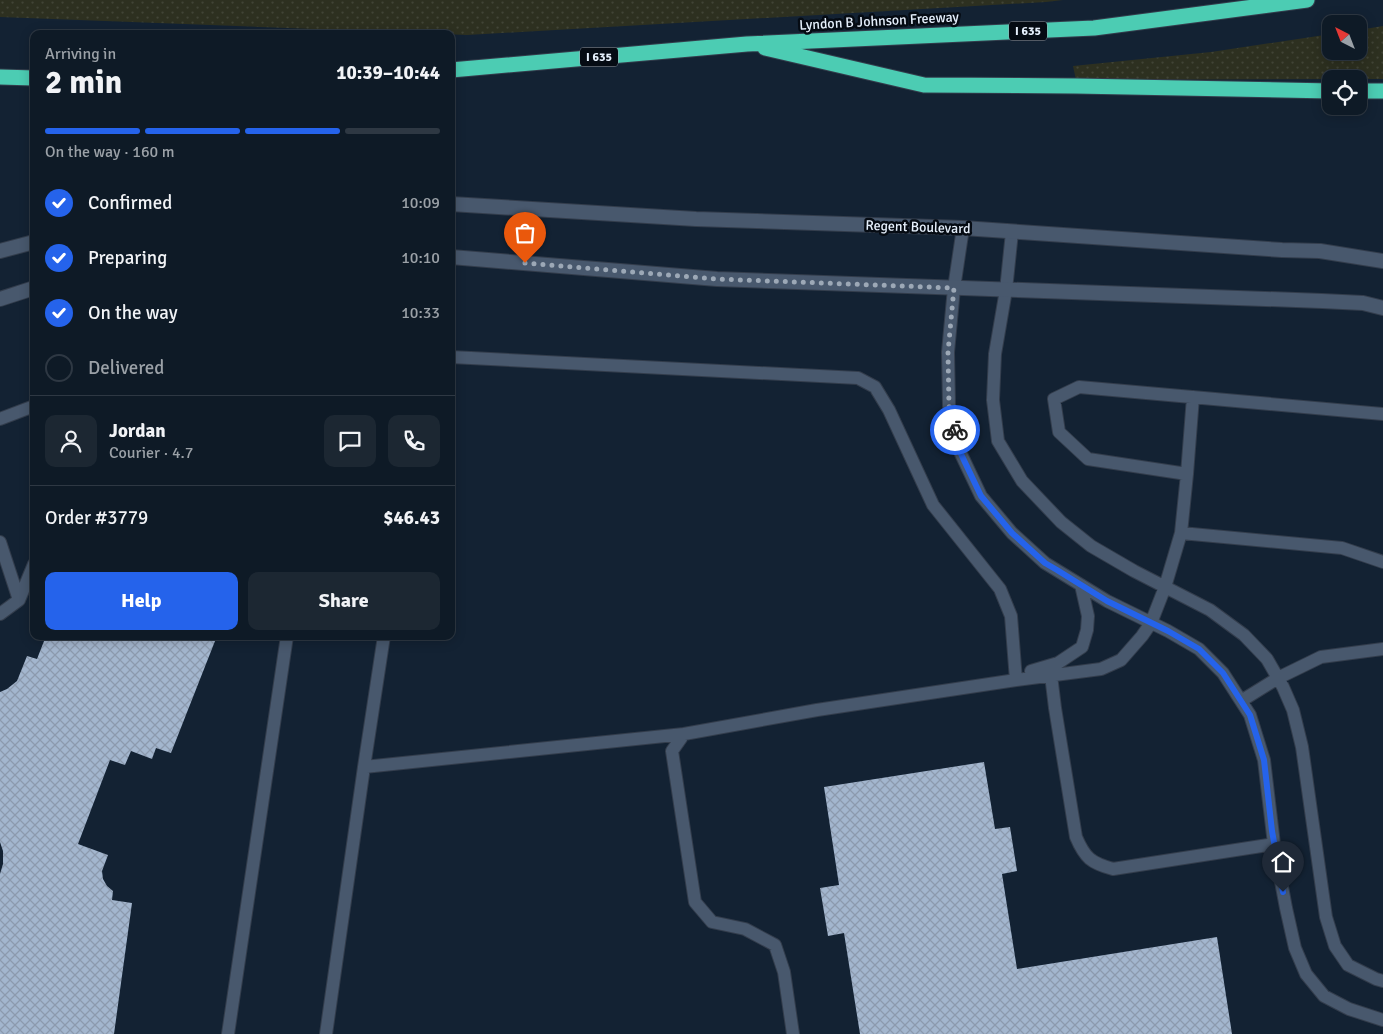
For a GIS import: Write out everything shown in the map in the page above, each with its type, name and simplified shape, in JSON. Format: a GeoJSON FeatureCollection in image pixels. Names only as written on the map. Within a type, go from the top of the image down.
{"type":"FeatureCollection","features":[{"type":"Feature","properties":{"kind":"highway","name":"Lyndon B Johnson Freeway"},"geometry":{"type":"LineString","coordinates":[[455,70],[747,44],[1094,28],[1307,0]]}},
{"type":"Feature","properties":{"kind":"highway"},"geometry":{"type":"LineString","coordinates":[[747,44],[924,85],[1096,86],[1322,91]]}},
{"type":"Feature","properties":{"kind":"highway"},"geometry":{"type":"LineString","coordinates":[[0,77],[30,78]]}},
{"type":"Feature","properties":{"kind":"highway"},"geometry":{"type":"LineString","coordinates":[[1367,91],[1383,92]]}},
{"type":"Feature","properties":{"kind":"street","name":"Regent Boulevard"},"geometry":{"type":"LineString","coordinates":[[455,204],[696,220],[963,228],[1320,251],[1383,261]]}},
{"type":"Feature","properties":{"kind":"street"},"geometry":{"type":"LineString","coordinates":[[0,251],[30,243]]}},
{"type":"Feature","properties":{"kind":"street"},"geometry":{"type":"LineString","coordinates":[[455,257],[717,279],[1322,301],[1363,303],[1383,308]]}},
{"type":"Feature","properties":{"kind":"street"},"geometry":{"type":"LineString","coordinates":[[0,299],[30,289]]}},
{"type":"Feature","properties":{"kind":"lane"},"geometry":{"type":"LineString","coordinates":[[963,228],[954,288],[948,352],[949,406],[961,454],[981,496],[1012,533],[1045,563],[1107,601],[1151,622],[1199,649],[1223,673],[1250,715],[1264,760],[1274,844],[1295,948],[1306,974],[1324,996],[1349,1008],[1383,1020]]}},
{"type":"Feature","properties":{"kind":"lane"},"geometry":{"type":"LineString","coordinates":[[1012,232],[1006,290],[995,354],[993,400],[998,441],[1022,481],[1061,522],[1091,546],[1134,571],[1210,610],[1244,635],[1267,659],[1293,710],[1302,747],[1326,917],[1335,946],[1348,965],[1383,981]]}},
{"type":"Feature","properties":{"kind":"lane"},"geometry":{"type":"LineString","coordinates":[[455,357],[858,378],[875,386],[889,410],[933,505],[1000,589],[1011,616],[1016,680]]}},
{"type":"Feature","properties":{"kind":"lane"},"geometry":{"type":"LineString","coordinates":[[1187,474],[1088,459],[1059,432],[1054,399],[1079,387],[1383,414]]}},
{"type":"Feature","properties":{"kind":"lane"},"geometry":{"type":"LineString","coordinates":[[364,767],[684,734],[817,710],[1101,669],[1121,660],[1142,636],[1151,622],[1165,587],[1181,533],[1193,397]]}},
{"type":"Feature","properties":{"kind":"lane"},"geometry":{"type":"LineString","coordinates":[[0,419],[30,408]]}},
{"type":"Feature","properties":{"kind":"lane"},"geometry":{"type":"LineString","coordinates":[[1181,533],[1342,548],[1383,562]]}},
{"type":"Feature","properties":{"kind":"lane"},"geometry":{"type":"LineString","coordinates":[[0,542],[19,600]]}},
{"type":"Feature","properties":{"kind":"lane"},"geometry":{"type":"LineString","coordinates":[[0,614],[19,600],[30,574]]}},
{"type":"Feature","properties":{"kind":"lane"},"geometry":{"type":"LineString","coordinates":[[1016,680],[1028,672],[1058,664],[1082,647],[1087,630],[1088,616],[1081,585]]}},
{"type":"Feature","properties":{"kind":"lane"},"geometry":{"type":"LineString","coordinates":[[228,1034],[286,640]]}},
{"type":"Feature","properties":{"kind":"lane"},"geometry":{"type":"LineString","coordinates":[[326,1034],[383,640]]}},
{"type":"Feature","properties":{"kind":"lane"},"geometry":{"type":"LineString","coordinates":[[1241,701],[1278,678],[1321,657],[1383,649]]}},
{"type":"Feature","properties":{"kind":"lane"},"geometry":{"type":"LineString","coordinates":[[1051,675],[1076,837],[1081,850],[1089,859],[1102,866],[1113,868],[1274,844]]}},
{"type":"Feature","properties":{"kind":"lane"},"geometry":{"type":"LineString","coordinates":[[684,734],[672,751],[695,902],[712,922],[745,929],[775,945],[784,972],[793,1034]]}},
{"type":"Feature","properties":{"kind":"green space"},"geometry":{"type":"Polygon","coordinates":[[[0,0],[1063,0],[467,35],[455,35],[455,30],[337,30],[0,17],[0,0]]]}},
{"type":"Feature","properties":{"kind":"green space"},"geometry":{"type":"Polygon","coordinates":[[[1383,26],[1383,79],[1367,79],[1367,70],[1322,70],[1322,79],[1076,80],[1073,66],[1211,52],[1322,35],[1322,60],[1368,60],[1368,28],[1383,26]]]}},
{"type":"Feature","properties":{"kind":"building"},"geometry":{"type":"Polygon","coordinates":[[[44,640],[215,640],[171,753],[156,748],[152,759],[131,751],[125,765],[110,760],[78,844],[108,855],[102,871],[103,879],[113,891],[112,900],[132,903],[114,1034],[0,1034],[0,874],[3,864],[3,851],[0,842],[0,692],[17,681],[27,656],[37,659],[44,640]]]}},
{"type":"Feature","properties":{"kind":"building"},"geometry":{"type":"Polygon","coordinates":[[[984,762],[995,829],[1010,827],[1017,871],[1002,874],[1017,969],[1217,937],[1232,1034],[860,1034],[844,933],[828,936],[820,888],[839,885],[824,787],[984,762]]]}},
{"type":"Feature","properties":{"kind":"way so far"},"geometry":{"type":"LineString","coordinates":[[525,263],[717,279],[954,288],[948,352],[949,406],[955,430]]}},
{"type":"Feature","properties":{"kind":"route"},"geometry":{"type":"LineString","coordinates":[[955,430],[961,454],[981,496],[1012,533],[1045,563],[1107,601],[1168,631],[1199,649],[1223,673],[1250,715],[1264,760],[1272,831],[1283,892]]}}]}
